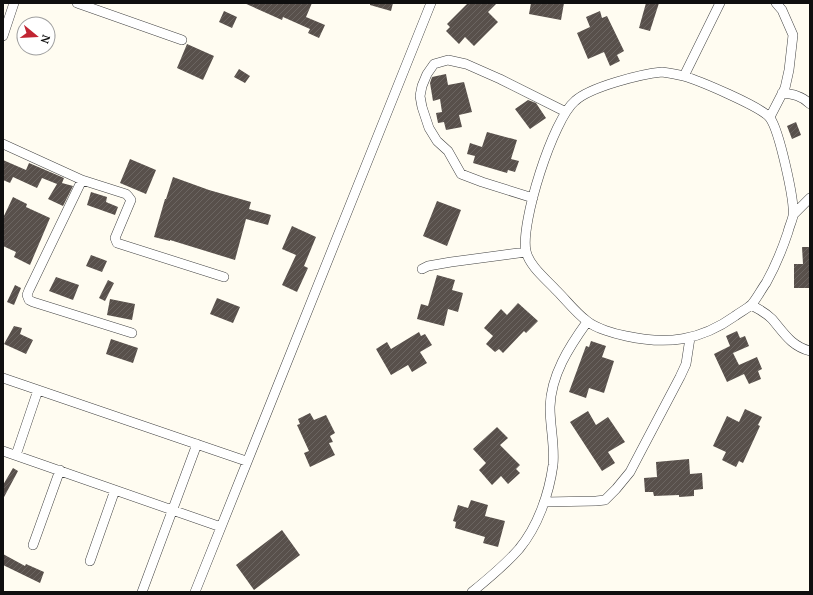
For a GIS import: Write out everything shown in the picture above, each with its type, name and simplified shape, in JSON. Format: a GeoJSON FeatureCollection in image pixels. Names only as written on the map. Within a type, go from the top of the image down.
{"type":"FeatureCollection","features":[{"type":"Feature","properties":{"kind":"street"},"geometry":{"type":"LineString","coordinates":[[3,34],[14,3]]}},
{"type":"Feature","properties":{"kind":"street"},"geometry":{"type":"LineString","coordinates":[[77,3],[182,40]]}},
{"type":"Feature","properties":{"kind":"street"},"geometry":{"type":"LineString","coordinates":[[195,592],[246,461],[431,3]]}},
{"type":"Feature","properties":{"kind":"street"},"geometry":{"type":"LineString","coordinates":[[684,76],[720,3]]}},
{"type":"Feature","properties":{"kind":"street"},"geometry":{"type":"LineString","coordinates":[[770,117],[782,93],[789,70],[793,35],[782,10],[776,3]]}},
{"type":"Feature","properties":{"kind":"street"},"geometry":{"type":"LineString","coordinates":[[533,198],[461,174],[448,151],[436,141],[429,128],[420,96],[422,86],[427,74],[434,64],[448,60],[466,64],[566,112]]}},
{"type":"Feature","properties":{"kind":"street"},"geometry":{"type":"LineString","coordinates":[[793,216],[787,169],[776,130],[770,117],[762,111],[734,97],[684,76],[655,72],[604,86],[583,95],[573,102],[555,131],[539,174],[526,224],[526,252],[535,268],[587,322],[618,334],[631,337],[654,340],[690,338],[708,332],[724,324],[751,305],[767,281],[779,257],[793,216],[810,198]]}},
{"type":"Feature","properties":{"kind":"street"},"geometry":{"type":"LineString","coordinates":[[782,93],[797,95],[810,104]]}},
{"type":"Feature","properties":{"kind":"street"},"geometry":{"type":"LineString","coordinates":[[3,144],[82,180],[126,194],[130,197],[131,200],[116,238],[117,243],[224,276]]}},
{"type":"Feature","properties":{"kind":"street"},"geometry":{"type":"LineString","coordinates":[[82,180],[27,295],[29,300],[33,302],[132,333]]}},
{"type":"Feature","properties":{"kind":"street"},"geometry":{"type":"LineString","coordinates":[[422,269],[428,266],[451,262],[526,252]]}},
{"type":"Feature","properties":{"kind":"street"},"geometry":{"type":"LineString","coordinates":[[751,305],[760,309],[771,318],[789,340],[800,349],[810,352]]}},
{"type":"Feature","properties":{"kind":"street"},"geometry":{"type":"LineString","coordinates":[[472,592],[496,573],[519,548],[531,530],[542,508],[553,464],[550,406],[553,390],[558,371],[566,354],[587,322]]}},
{"type":"Feature","properties":{"kind":"street"},"geometry":{"type":"LineString","coordinates":[[544,502],[605,500],[613,493],[630,472],[680,377],[686,364],[690,338]]}},
{"type":"Feature","properties":{"kind":"street"},"geometry":{"type":"LineString","coordinates":[[3,378],[246,461]]}},
{"type":"Feature","properties":{"kind":"street"},"geometry":{"type":"LineString","coordinates":[[16,455],[38,390]]}},
{"type":"Feature","properties":{"kind":"street"},"geometry":{"type":"LineString","coordinates":[[142,592],[197,444]]}},
{"type":"Feature","properties":{"kind":"street"},"geometry":{"type":"LineString","coordinates":[[3,451],[221,527]]}},
{"type":"Feature","properties":{"kind":"street"},"geometry":{"type":"LineString","coordinates":[[33,545],[60,470]]}},
{"type":"Feature","properties":{"kind":"street"},"geometry":{"type":"LineString","coordinates":[[90,561],[115,490]]}},
{"type":"Feature","properties":{"kind":"building"},"geometry":{"type":"Polygon","coordinates":[[[244,3],[312,3],[306,17],[325,25],[319,38],[308,33],[310,29],[283,17],[282,20],[244,3]]]}},
{"type":"Feature","properties":{"kind":"building"},"geometry":{"type":"Polygon","coordinates":[[[370,3],[393,3],[391,11],[370,5],[370,3]]]}},
{"type":"Feature","properties":{"kind":"building"},"geometry":{"type":"Polygon","coordinates":[[[468,3],[497,3],[488,12],[498,22],[474,46],[465,37],[459,44],[446,31],[450,27],[447,24],[468,3]]]}},
{"type":"Feature","properties":{"kind":"building"},"geometry":{"type":"Polygon","coordinates":[[[531,3],[564,3],[561,20],[529,14],[531,3]]]}},
{"type":"Feature","properties":{"kind":"building"},"geometry":{"type":"Polygon","coordinates":[[[646,3],[659,3],[650,31],[639,28],[646,3]]]}},
{"type":"Feature","properties":{"kind":"building"},"geometry":{"type":"Polygon","coordinates":[[[224,11],[237,17],[232,28],[219,22],[224,11]]]}},
{"type":"Feature","properties":{"kind":"building"},"geometry":{"type":"Polygon","coordinates":[[[600,11],[602,18],[607,16],[624,51],[617,55],[620,61],[610,66],[604,52],[588,59],[577,33],[590,27],[586,17],[600,11]]]}},
{"type":"Feature","properties":{"kind":"building"},"geometry":{"type":"Polygon","coordinates":[[[187,44],[214,56],[203,80],[177,68],[187,44]]]}},
{"type":"Feature","properties":{"kind":"building"},"geometry":{"type":"Polygon","coordinates":[[[239,69],[250,76],[245,83],[234,77],[239,69]]]}},
{"type":"Feature","properties":{"kind":"building"},"geometry":{"type":"Polygon","coordinates":[[[446,74],[448,85],[464,82],[472,112],[459,115],[462,127],[446,130],[444,122],[438,123],[436,113],[442,112],[440,99],[433,101],[430,83],[432,77],[446,74]]]}},
{"type":"Feature","properties":{"kind":"building"},"geometry":{"type":"Polygon","coordinates":[[[528,100],[536,103],[546,118],[530,129],[515,109],[528,100]]]}},
{"type":"Feature","properties":{"kind":"building"},"geometry":{"type":"Polygon","coordinates":[[[796,122],[801,135],[792,139],[787,126],[796,122]]]}},
{"type":"Feature","properties":{"kind":"building"},"geometry":{"type":"Polygon","coordinates":[[[487,132],[517,140],[511,159],[519,161],[515,172],[508,170],[507,173],[473,163],[475,156],[467,154],[470,143],[482,147],[487,132]]]}},
{"type":"Feature","properties":{"kind":"building"},"geometry":{"type":"Polygon","coordinates":[[[130,159],[156,170],[146,194],[120,183],[130,159]]]}},
{"type":"Feature","properties":{"kind":"building"},"geometry":{"type":"Polygon","coordinates":[[[3,160],[26,170],[29,163],[64,178],[62,183],[73,186],[63,206],[48,199],[57,184],[42,178],[37,188],[13,177],[10,183],[3,180],[3,160]]]}},
{"type":"Feature","properties":{"kind":"building"},"geometry":{"type":"Polygon","coordinates":[[[173,177],[209,190],[251,202],[249,209],[271,215],[268,225],[246,219],[235,260],[170,240],[154,237],[173,177]]]}},
{"type":"Feature","properties":{"kind":"building"},"geometry":{"type":"Polygon","coordinates":[[[91,192],[107,197],[106,202],[118,207],[115,215],[87,205],[91,192]]]}},
{"type":"Feature","properties":{"kind":"building"},"geometry":{"type":"Polygon","coordinates":[[[13,197],[27,204],[26,207],[50,218],[30,265],[14,257],[16,252],[3,246],[3,218],[13,197]]]}},
{"type":"Feature","properties":{"kind":"building"},"geometry":{"type":"Polygon","coordinates":[[[437,201],[461,210],[447,246],[423,236],[437,201]]]}},
{"type":"Feature","properties":{"kind":"building"},"geometry":{"type":"Polygon","coordinates":[[[292,226],[316,237],[304,266],[308,268],[297,292],[282,285],[296,255],[282,249],[292,226]]]}},
{"type":"Feature","properties":{"kind":"building"},"geometry":{"type":"Polygon","coordinates":[[[802,247],[810,247],[810,288],[794,288],[794,264],[803,264],[802,247]]]}},
{"type":"Feature","properties":{"kind":"building"},"geometry":{"type":"Polygon","coordinates":[[[91,255],[107,261],[102,272],[86,266],[91,255]]]}},
{"type":"Feature","properties":{"kind":"building"},"geometry":{"type":"Polygon","coordinates":[[[437,275],[455,280],[452,290],[463,293],[458,312],[448,309],[444,326],[417,319],[421,304],[428,306],[437,275]]]}},
{"type":"Feature","properties":{"kind":"building"},"geometry":{"type":"Polygon","coordinates":[[[56,277],[79,285],[73,300],[49,291],[56,277]]]}},
{"type":"Feature","properties":{"kind":"building"},"geometry":{"type":"Polygon","coordinates":[[[108,280],[114,283],[105,301],[99,298],[108,280]]]}},
{"type":"Feature","properties":{"kind":"building"},"geometry":{"type":"Polygon","coordinates":[[[15,285],[21,288],[14,305],[7,302],[15,285]]]}},
{"type":"Feature","properties":{"kind":"building"},"geometry":{"type":"Polygon","coordinates":[[[217,298],[240,307],[233,323],[210,314],[217,298]]]}},
{"type":"Feature","properties":{"kind":"building"},"geometry":{"type":"Polygon","coordinates":[[[110,299],[135,304],[132,320],[107,315],[110,299]]]}},
{"type":"Feature","properties":{"kind":"building"},"geometry":{"type":"Polygon","coordinates":[[[518,303],[538,321],[526,333],[524,331],[503,353],[499,349],[495,352],[486,344],[493,336],[484,328],[501,309],[507,315],[518,303]]]}},
{"type":"Feature","properties":{"kind":"building"},"geometry":{"type":"Polygon","coordinates":[[[14,326],[22,328],[20,334],[33,340],[26,354],[4,344],[14,326]]]}},
{"type":"Feature","properties":{"kind":"building"},"geometry":{"type":"Polygon","coordinates":[[[737,331],[740,338],[745,336],[749,346],[733,353],[739,365],[757,357],[762,369],[758,371],[761,379],[749,384],[744,374],[727,382],[714,354],[730,346],[726,336],[737,331]]]}},
{"type":"Feature","properties":{"kind":"building"},"geometry":{"type":"Polygon","coordinates":[[[419,332],[421,336],[425,334],[432,345],[420,352],[427,363],[412,372],[408,365],[391,375],[376,349],[387,342],[391,349],[419,332]]]}},
{"type":"Feature","properties":{"kind":"building"},"geometry":{"type":"Polygon","coordinates":[[[111,339],[138,348],[133,363],[106,354],[111,339]]]}},
{"type":"Feature","properties":{"kind":"building"},"geometry":{"type":"Polygon","coordinates":[[[591,341],[606,346],[602,357],[614,361],[604,393],[589,388],[586,398],[569,392],[586,346],[589,347],[591,341]]]}},
{"type":"Feature","properties":{"kind":"building"},"geometry":{"type":"Polygon","coordinates":[[[745,409],[762,417],[758,425],[760,426],[743,463],[739,461],[736,467],[722,460],[726,452],[713,446],[727,416],[739,422],[745,409]]]}},
{"type":"Feature","properties":{"kind":"building"},"geometry":{"type":"Polygon","coordinates":[[[588,411],[596,425],[608,417],[625,442],[608,452],[615,463],[602,471],[570,422],[588,411]]]}},
{"type":"Feature","properties":{"kind":"building"},"geometry":{"type":"Polygon","coordinates":[[[310,413],[314,420],[326,415],[335,433],[330,436],[333,442],[329,443],[335,455],[310,467],[304,453],[309,451],[297,425],[300,424],[298,419],[310,413]]]}},
{"type":"Feature","properties":{"kind":"building"},"geometry":{"type":"Polygon","coordinates":[[[497,427],[508,438],[500,445],[520,465],[516,469],[520,473],[508,484],[501,476],[492,485],[479,470],[486,463],[473,449],[497,427]]]}},
{"type":"Feature","properties":{"kind":"building"},"geometry":{"type":"Polygon","coordinates":[[[689,459],[690,474],[702,473],[703,489],[694,490],[694,496],[654,496],[653,492],[645,492],[644,478],[657,477],[656,462],[689,459]]]}},
{"type":"Feature","properties":{"kind":"building"},"geometry":{"type":"Polygon","coordinates":[[[13,468],[18,471],[3,499],[3,485],[13,468]]]}},
{"type":"Feature","properties":{"kind":"building"},"geometry":{"type":"Polygon","coordinates":[[[471,500],[488,505],[485,516],[505,521],[498,547],[483,543],[485,537],[455,528],[456,522],[453,521],[458,505],[468,508],[471,500]]]}},
{"type":"Feature","properties":{"kind":"building"},"geometry":{"type":"Polygon","coordinates":[[[282,530],[300,555],[254,590],[236,565],[282,530]]]}},
{"type":"Feature","properties":{"kind":"building"},"geometry":{"type":"Polygon","coordinates":[[[3,554],[25,566],[26,564],[44,572],[40,583],[3,565],[3,554]]]}}]}
